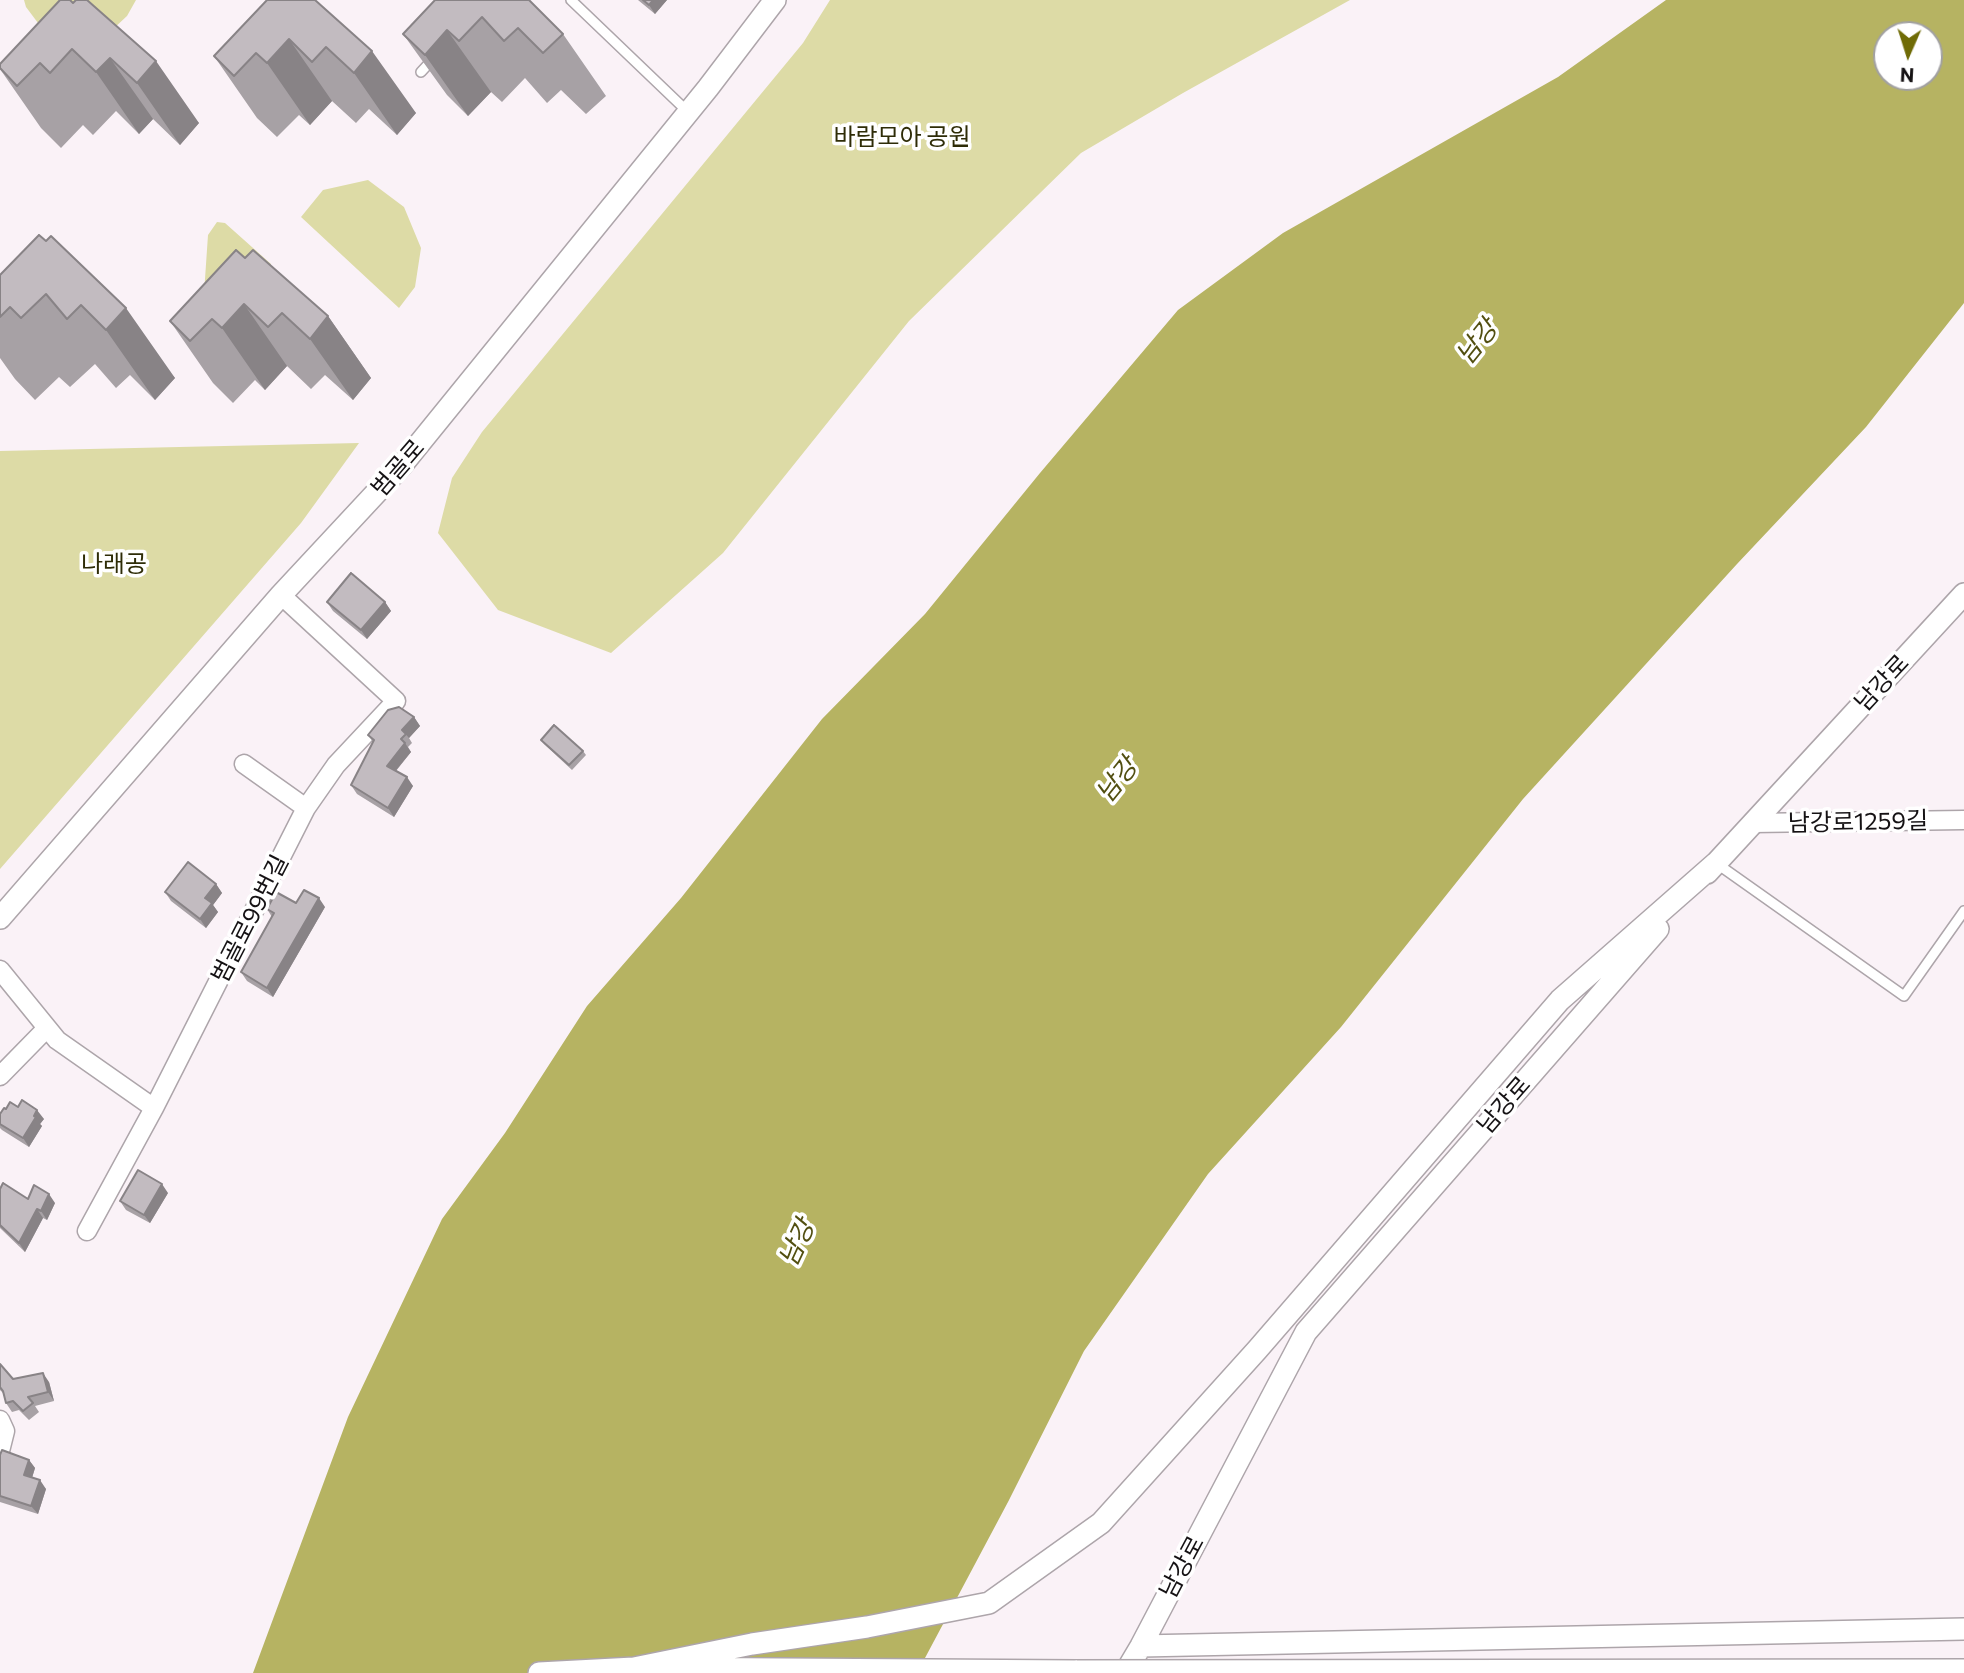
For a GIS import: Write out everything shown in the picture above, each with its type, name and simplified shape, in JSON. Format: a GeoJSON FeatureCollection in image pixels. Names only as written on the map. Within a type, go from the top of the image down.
{"type":"FeatureCollection","features":[{"type":"Feature","properties":{"kind":"street","name":"범골로"},"geometry":{"type":"LineString","coordinates":[[0,918],[281,595],[402,465],[688,112],[775,0]]}},
{"type":"Feature","properties":{"kind":"street","name":"남강로"},"geometry":{"type":"LineString","coordinates":[[1125,1673],[1306,1332],[1716,863],[1964,594]]}},
{"type":"Feature","properties":{"kind":"street","name":"범골로99번길"},"geometry":{"type":"LineString","coordinates":[[87,1231],[154,1108],[306,808],[336,765],[396,701],[281,595]]}},
{"type":"Feature","properties":{"kind":"street"},"geometry":{"type":"LineString","coordinates":[[244,764],[306,808]]}},
{"type":"Feature","properties":{"kind":"street","name":"남강로1259길"},"geometry":{"type":"LineString","coordinates":[[1752,823],[1964,820]]}},
{"type":"Feature","properties":{"kind":"street"},"geometry":{"type":"LineString","coordinates":[[634,1668],[752,1644],[867,1627],[989,1604],[1101,1523],[1258,1350],[1560,1000],[1716,863]]}},
{"type":"Feature","properties":{"kind":"street"},"geometry":{"type":"LineString","coordinates":[[0,970],[57,1040],[154,1108]]}},
{"type":"Feature","properties":{"kind":"street"},"geometry":{"type":"LineString","coordinates":[[0,1076],[47,1028]]}},
{"type":"Feature","properties":{"kind":"street"},"geometry":{"type":"LineString","coordinates":[[0,1420],[5,1431],[0,1451]]}},
{"type":"Feature","properties":{"kind":"street"},"geometry":{"type":"LineString","coordinates":[[1141,1647],[1964,1629]]}},
{"type":"Feature","properties":{"kind":"street"},"geometry":{"type":"LineString","coordinates":[[1153,1673],[1157,1658],[1172,1647]]}},
{"type":"Feature","properties":{"kind":"street"},"geometry":{"type":"LineString","coordinates":[[634,1668],[656,1673]]}},
{"type":"Feature","properties":{"kind":"street"},"geometry":{"type":"LineString","coordinates":[[539,1673],[634,1668],[1077,1671],[1964,1670]]}},
{"type":"Feature","properties":{"kind":"lane"},"geometry":{"type":"LineString","coordinates":[[571,0],[688,112]]}},
{"type":"Feature","properties":{"kind":"lane"},"geometry":{"type":"LineString","coordinates":[[421,72],[439,53]]}},
{"type":"Feature","properties":{"kind":"lane"},"geometry":{"type":"LineString","coordinates":[[1716,863],[1904,996],[1964,911]]}},
{"type":"Feature","properties":{"kind":"green space"},"geometry":{"type":"Polygon","coordinates":[[[24,0],[136,0],[127,16],[112,30],[54,34],[38,23],[24,0]]]}},
{"type":"Feature","properties":{"kind":"green space","name":"바람모아 공원"},"geometry":{"type":"Polygon","coordinates":[[[830,0],[1350,0],[1081,153],[909,321],[723,553],[611,653],[498,610],[438,533],[452,478],[482,432],[803,43],[830,0]]]}},
{"type":"Feature","properties":{"kind":"green space"},"geometry":{"type":"Polygon","coordinates":[[[368,180],[404,207],[421,248],[415,287],[399,308],[301,217],[323,190],[368,180]]]}},
{"type":"Feature","properties":{"kind":"green space"},"geometry":{"type":"Polygon","coordinates":[[[217,222],[225,223],[271,264],[270,275],[203,308],[208,235],[217,222]]]}},
{"type":"Feature","properties":{"kind":"green space","name":"나래공"},"geometry":{"type":"Polygon","coordinates":[[[359,443],[301,523],[0,869],[0,451],[359,443]]]}},
{"type":"Feature","properties":{"kind":"water","name":"남강"},"geometry":{"type":"Polygon","coordinates":[[[1666,0],[1964,0],[1964,303],[1866,427],[1523,799],[1341,1027],[1208,1174],[1084,1351],[917,1673],[253,1673],[348,1417],[442,1219],[505,1133],[587,1006],[681,898],[822,719],[925,614],[1178,310],[1283,233],[1558,77],[1666,0]]]}},
{"type":"Feature","properties":{"kind":"building"},"geometry":{"type":"Polygon","coordinates":[[[60,0],[70,0],[73,3],[76,0],[87,0],[156,61],[137,83],[110,58],[96,72],[72,49],[50,73],[40,63],[17,86],[0,68],[0,64],[60,0]]]}},
{"type":"Feature","properties":{"kind":"building"},"geometry":{"type":"Polygon","coordinates":[[[267,0],[315,0],[372,51],[354,73],[326,47],[312,62],[289,39],[267,63],[256,53],[234,76],[214,56],[267,0]]]}},
{"type":"Feature","properties":{"kind":"building"},"geometry":{"type":"Polygon","coordinates":[[[435,0],[529,0],[563,34],[543,53],[518,28],[504,41],[482,17],[459,41],[447,30],[425,55],[403,34],[435,0]]]}},
{"type":"Feature","properties":{"kind":"building"},"geometry":{"type":"Polygon","coordinates":[[[39,235],[46,241],[51,236],[126,308],[106,330],[81,305],[67,319],[46,294],[21,318],[10,307],[0,317],[0,275],[39,235]]]}},
{"type":"Feature","properties":{"kind":"building"},"geometry":{"type":"Polygon","coordinates":[[[236,250],[245,258],[253,250],[328,316],[310,339],[282,313],[268,327],[244,304],[222,328],[212,319],[190,341],[170,321],[236,250]]]}},
{"type":"Feature","properties":{"kind":"building"},"geometry":{"type":"Polygon","coordinates":[[[351,573],[385,602],[361,630],[327,602],[351,573]]]}},
{"type":"Feature","properties":{"kind":"building"},"geometry":{"type":"Polygon","coordinates":[[[399,707],[414,717],[402,730],[406,734],[401,739],[405,743],[387,766],[407,777],[388,808],[351,785],[374,740],[368,735],[388,710],[399,707]]]}},
{"type":"Feature","properties":{"kind":"building"},"geometry":{"type":"Polygon","coordinates":[[[554,725],[583,751],[569,765],[541,740],[554,725]]]}},
{"type":"Feature","properties":{"kind":"building"},"geometry":{"type":"Polygon","coordinates":[[[188,862],[216,884],[205,898],[212,903],[200,919],[165,892],[188,862]]]}},
{"type":"Feature","properties":{"kind":"building"},"geometry":{"type":"Polygon","coordinates":[[[304,890],[319,898],[267,988],[241,972],[274,913],[267,909],[276,892],[296,903],[304,890]]]}},
{"type":"Feature","properties":{"kind":"building"},"geometry":{"type":"Polygon","coordinates":[[[22,1100],[37,1110],[34,1116],[36,1117],[23,1138],[0,1124],[0,1114],[4,1108],[6,1109],[10,1102],[18,1107],[22,1100]]]}},
{"type":"Feature","properties":{"kind":"building"},"geometry":{"type":"Polygon","coordinates":[[[138,1170],[162,1184],[144,1215],[120,1201],[138,1170]]]}},
{"type":"Feature","properties":{"kind":"building"},"geometry":{"type":"Polygon","coordinates":[[[3,1183],[28,1199],[34,1185],[49,1194],[41,1211],[37,1209],[19,1243],[0,1225],[0,1189],[3,1183]]]}},
{"type":"Feature","properties":{"kind":"building"},"geometry":{"type":"Polygon","coordinates":[[[0,1364],[13,1379],[43,1373],[48,1392],[28,1397],[33,1403],[23,1411],[13,1401],[6,1403],[0,1387],[0,1364]]]}},
{"type":"Feature","properties":{"kind":"building"},"geometry":{"type":"Polygon","coordinates":[[[2,1450],[29,1460],[24,1475],[40,1480],[31,1506],[0,1496],[2,1450]]]}}]}
